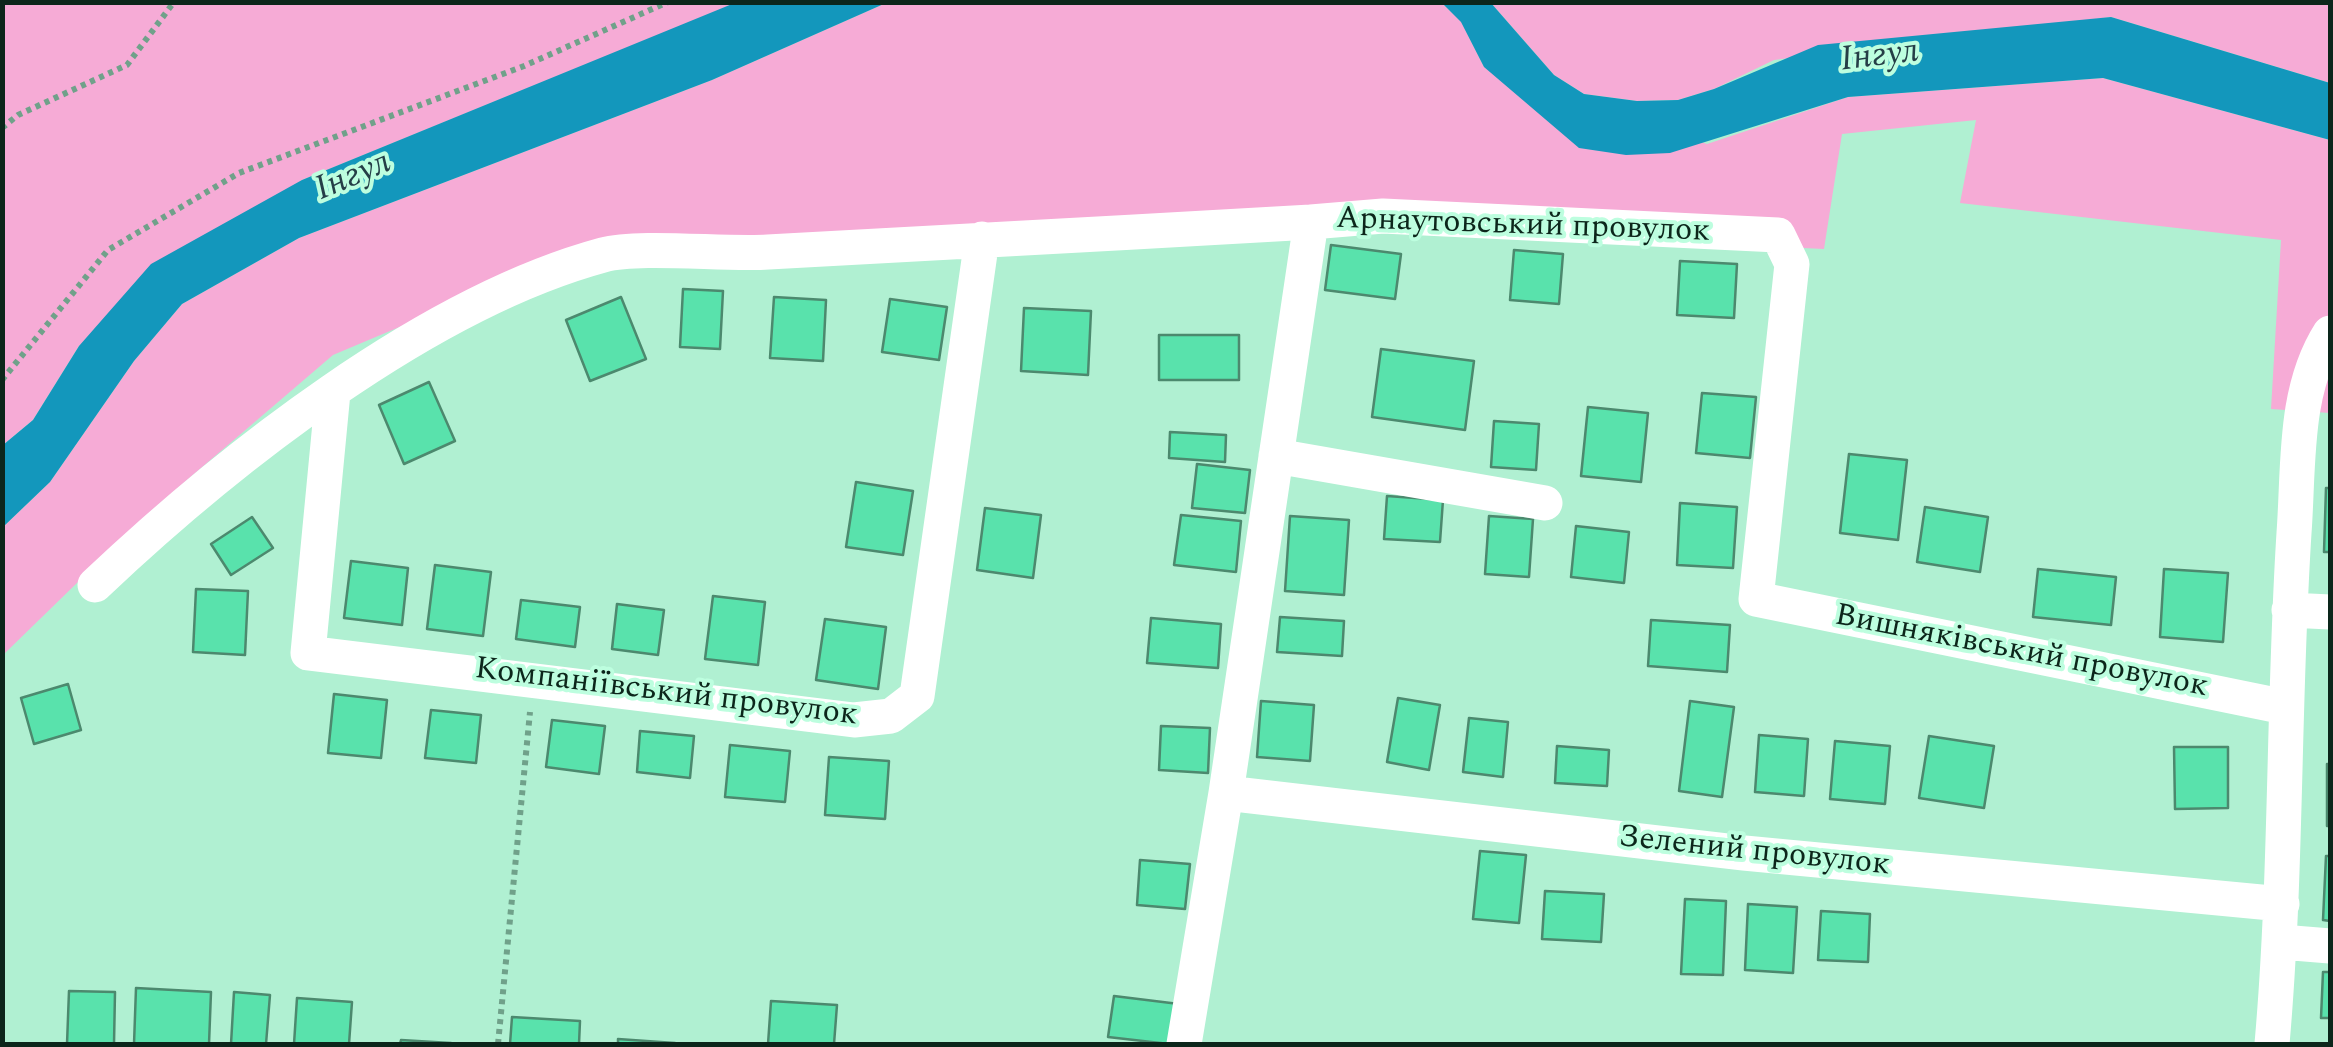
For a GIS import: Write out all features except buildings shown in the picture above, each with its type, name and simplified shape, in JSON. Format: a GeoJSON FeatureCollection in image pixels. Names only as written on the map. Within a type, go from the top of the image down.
{"type":"FeatureCollection","features":[{"type":"Feature","properties":{"kind":"street","name":"Арнаутовський провулок"},"geometry":{"type":"LineString","coordinates":[[1184,1044],[1226,793],[1311,222],[1383,216],[1778,235],[1792,264],[1756,599]]}},
{"type":"Feature","properties":{"kind":"street"},"geometry":{"type":"LineString","coordinates":[[95,585],[164,520],[333,392],[455,313],[606,254],[763,252],[1311,222]]}},
{"type":"Feature","properties":{"kind":"street","name":"Компаніївський провулок"},"geometry":{"type":"LineString","coordinates":[[333,392],[308,653],[854,720],[891,716],[916,696],[982,239]]}},
{"type":"Feature","properties":{"kind":"street"},"geometry":{"type":"LineString","coordinates":[[2272,1044],[2281,942],[2289,610],[2304,395],[2319,351],[2330,333]]}},
{"type":"Feature","properties":{"kind":"street"},"geometry":{"type":"LineString","coordinates":[[1276,456],[1545,503]]}},
{"type":"Feature","properties":{"kind":"street","name":"Вишняківський провулок"},"geometry":{"type":"LineString","coordinates":[[1756,599],[2285,707]]}},
{"type":"Feature","properties":{"kind":"street"},"geometry":{"type":"LineString","coordinates":[[2289,610],[2330,612]]}},
{"type":"Feature","properties":{"kind":"street","name":"Зелений провулок"},"geometry":{"type":"LineString","coordinates":[[1226,793],[1744,853],[2282,904]]}},
{"type":"Feature","properties":{"kind":"street"},"geometry":{"type":"LineString","coordinates":[[2281,942],[2330,946]]}},
{"type":"Feature","properties":{"kind":"path"},"geometry":{"type":"LineString","coordinates":[[2,128],[18,115],[127,65],[174,2]]}},
{"type":"Feature","properties":{"kind":"path"},"geometry":{"type":"LineString","coordinates":[[2,380],[108,250],[238,172],[524,66],[668,2]]}},
{"type":"Feature","properties":{"kind":"path"},"geometry":{"type":"LineString","coordinates":[[498,1044],[533,678]]}},
{"type":"Feature","properties":{"kind":"shaded area"},"geometry":{"type":"Polygon","coordinates":[[[3,3],[737,3],[302,180],[79,346],[33,420],[3,445],[3,3]]]}},
{"type":"Feature","properties":{"kind":"shaded area"},"geometry":{"type":"Polygon","coordinates":[[[886,3],[1442,3],[1461,21],[1484,67],[1707,144],[1848,97],[2103,78],[2330,140],[2330,413],[2271,409],[2281,240],[1960,203],[1976,120],[1842,134],[1824,249],[1427,230],[606,240],[333,355],[152,510],[3,655],[3,527],[50,482],[134,361],[182,304],[299,238],[712,80],[886,3]]]}},
{"type":"Feature","properties":{"kind":"shaded area"},"geometry":{"type":"Polygon","coordinates":[[[1491,3],[2330,3],[2330,83],[2111,17],[1774,60],[1714,89],[1678,100],[1637,101],[1584,94],[1554,75],[1491,3]]]}},
{"type":"Feature","properties":{"kind":"water","name":"Інгул"},"geometry":{"type":"Polygon","coordinates":[[[737,2],[886,3],[712,80],[299,238],[182,304],[134,361],[50,482],[3,527],[3,445],[33,420],[79,346],[151,264],[302,180],[737,2]]]}},
{"type":"Feature","properties":{"kind":"water","name":"Інгул"},"geometry":{"type":"Polygon","coordinates":[[[1442,3],[1491,3],[1554,75],[1584,94],[1637,101],[1678,100],[1714,89],[1818,45],[2111,17],[2330,83],[2330,140],[2103,78],[1848,97],[1670,153],[1626,155],[1579,148],[1484,67],[1461,22],[1442,3]]]}}]}
